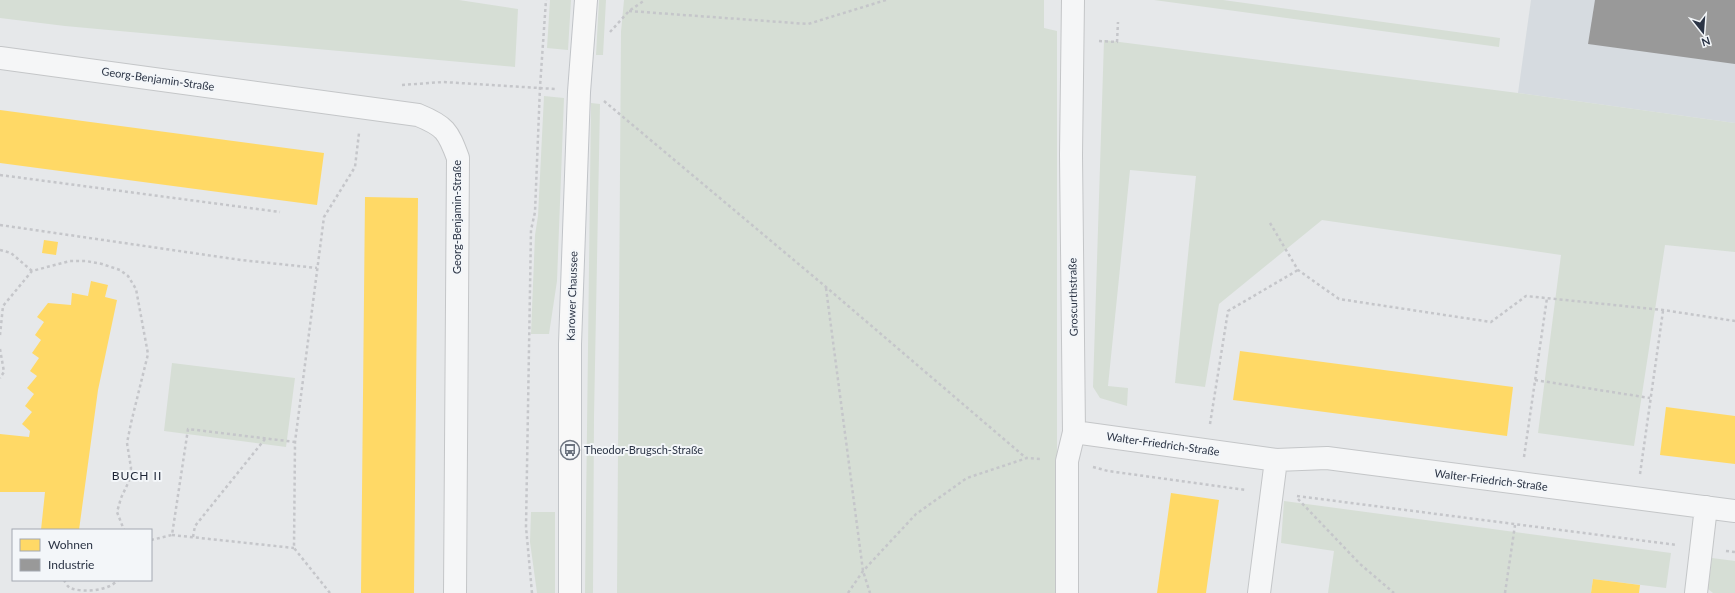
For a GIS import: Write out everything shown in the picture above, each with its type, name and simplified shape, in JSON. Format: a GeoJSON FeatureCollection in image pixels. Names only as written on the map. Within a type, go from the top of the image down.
{"type":"FeatureCollection","features":[{"type":"Feature","properties":{"kind":"main road","name":"Karower Chaussee"},"geometry":{"type":"LineString","coordinates":[[570,593],[570,344],[579,92],[586,0]]}},
{"type":"Feature","properties":{"kind":"street","name":"Groscurthstraße"},"geometry":{"type":"LineString","coordinates":[[1067,593],[1067,461],[1074,432],[1071,156],[1073,0]]}},
{"type":"Feature","properties":{"kind":"street","name":"Georg-Benjamin-Straße"},"geometry":{"type":"LineString","coordinates":[[0,58],[362,108],[390,110],[418,115],[436,123],[450,138],[458,158],[455,593]]}},
{"type":"Feature","properties":{"kind":"street","name":"Walter-Friedrich-Straße"},"geometry":{"type":"LineString","coordinates":[[1074,432],[1206,449],[1276,460],[1327,458],[1735,511]]}},
{"type":"Feature","properties":{"kind":"street"},"geometry":{"type":"LineString","coordinates":[[1259,593],[1276,460]]}},
{"type":"Feature","properties":{"kind":"street"},"geometry":{"type":"LineString","coordinates":[[1696,593],[1706,507]]}},
{"type":"Feature","properties":{"kind":"path"},"geometry":{"type":"LineString","coordinates":[[532,593],[526,519],[531,230],[535,212],[540,87],[546,0]]}},
{"type":"Feature","properties":{"kind":"path"},"geometry":{"type":"LineString","coordinates":[[607,35],[629,11],[645,0]]}},
{"type":"Feature","properties":{"kind":"path"},"geometry":{"type":"LineString","coordinates":[[629,11],[808,24],[886,0]]}},
{"type":"Feature","properties":{"kind":"path"},"geometry":{"type":"LineString","coordinates":[[1073,41],[1116,42],[1118,22]]}},
{"type":"Feature","properties":{"kind":"path"},"geometry":{"type":"LineString","coordinates":[[390,110],[395,93],[402,85],[443,82],[540,87],[579,92],[605,102],[1027,458]]}},
{"type":"Feature","properties":{"kind":"path"},"geometry":{"type":"LineString","coordinates":[[330,593],[294,548],[295,442],[324,217],[355,167],[362,108]]}},
{"type":"Feature","properties":{"kind":"path"},"geometry":{"type":"LineString","coordinates":[[0,175],[280,212]]}},
{"type":"Feature","properties":{"kind":"path"},"geometry":{"type":"LineString","coordinates":[[1270,223],[1298,270],[1339,299],[1491,322],[1526,296],[1663,310],[1735,321]]}},
{"type":"Feature","properties":{"kind":"path"},"geometry":{"type":"LineString","coordinates":[[0,226],[241,260],[317,268]]}},
{"type":"Feature","properties":{"kind":"path"},"geometry":{"type":"LineString","coordinates":[[0,250],[11,253],[32,271]]}},
{"type":"Feature","properties":{"kind":"path"},"geometry":{"type":"LineString","coordinates":[[0,335],[1,306],[32,271],[70,261],[86,261],[120,270],[128,276],[136,289],[148,354],[127,443],[131,468],[129,481],[121,498],[117,512],[124,529]]}},
{"type":"Feature","properties":{"kind":"path"},"geometry":{"type":"LineString","coordinates":[[1206,449],[1228,311],[1298,270]]}},
{"type":"Feature","properties":{"kind":"path"},"geometry":{"type":"LineString","coordinates":[[826,287],[863,571],[870,593]]}},
{"type":"Feature","properties":{"kind":"path"},"geometry":{"type":"LineString","coordinates":[[1520,484],[1547,298]]}},
{"type":"Feature","properties":{"kind":"path"},"geometry":{"type":"LineString","coordinates":[[1636,498],[1663,310]]}},
{"type":"Feature","properties":{"kind":"path"},"geometry":{"type":"LineString","coordinates":[[0,350],[4,372],[0,378]]}},
{"type":"Feature","properties":{"kind":"path"},"geometry":{"type":"LineString","coordinates":[[1535,380],[1650,398]]}},
{"type":"Feature","properties":{"kind":"path"},"geometry":{"type":"LineString","coordinates":[[172,535],[188,430],[295,442]]}},
{"type":"Feature","properties":{"kind":"path"},"geometry":{"type":"LineString","coordinates":[[193,537],[195,526],[265,439]]}},
{"type":"Feature","properties":{"kind":"path"},"geometry":{"type":"LineString","coordinates":[[848,593],[863,571],[916,514],[967,478],[1027,458],[1067,461],[1108,471],[1272,493]]}},
{"type":"Feature","properties":{"kind":"path"},"geometry":{"type":"LineString","coordinates":[[1394,593],[1360,564],[1295,496],[1735,552]]}},
{"type":"Feature","properties":{"kind":"path"},"geometry":{"type":"LineString","coordinates":[[1505,593],[1515,525]]}},
{"type":"Feature","properties":{"kind":"path"},"geometry":{"type":"LineString","coordinates":[[152,540],[172,535],[294,548]]}},
{"type":"Feature","properties":{"kind":"path"},"geometry":{"type":"LineString","coordinates":[[65,581],[69,588],[93,592],[108,588],[117,581]]}},
{"type":"Feature","properties":{"kind":"shaded area"},"geometry":{"type":"Polygon","coordinates":[[[0,0],[459,0],[518,9],[515,67],[65,26],[0,18],[0,0]]]}},
{"type":"Feature","properties":{"kind":"shaded area"},"geometry":{"type":"Polygon","coordinates":[[[550,0],[571,0],[568,50],[547,48],[550,0]]]}},
{"type":"Feature","properties":{"kind":"shaded area"},"geometry":{"type":"Polygon","coordinates":[[[599,0],[606,0],[603,55],[596,55],[599,0]]]}},
{"type":"Feature","properties":{"kind":"shaded area"},"geometry":{"type":"Polygon","coordinates":[[[624,0],[1044,0],[1044,28],[1057,31],[1057,593],[617,593],[621,32],[624,0]]]}},
{"type":"Feature","properties":{"kind":"shaded area"},"geometry":{"type":"Polygon","coordinates":[[[1154,0],[1223,0],[1500,38],[1499,47],[1154,0]]]}},
{"type":"Feature","properties":{"kind":"shaded area"},"geometry":{"type":"Polygon","coordinates":[[[1531,0],[1735,0],[1735,123],[1518,93],[1531,0]]]}},
{"type":"Feature","properties":{"kind":"shaded area"},"geometry":{"type":"Polygon","coordinates":[[[1104,40],[1518,93],[1735,123],[1735,252],[1665,245],[1634,446],[1538,433],[1561,255],[1322,220],[1219,304],[1205,387],[1175,383],[1196,176],[1130,170],[1108,386],[1128,388],[1127,406],[1100,398],[1093,387],[1104,40]]]}},
{"type":"Feature","properties":{"kind":"shaded area"},"geometry":{"type":"Polygon","coordinates":[[[544,96],[564,98],[557,281],[549,334],[531,334],[535,235],[538,216],[544,96]]]}},
{"type":"Feature","properties":{"kind":"shaded area"},"geometry":{"type":"Polygon","coordinates":[[[591,103],[600,104],[594,417],[593,593],[585,593],[591,103]]]}},
{"type":"Feature","properties":{"kind":"shaded area"},"geometry":{"type":"Polygon","coordinates":[[[172,363],[295,378],[286,447],[164,431],[172,363]]]}},
{"type":"Feature","properties":{"kind":"shaded area"},"geometry":{"type":"Polygon","coordinates":[[[1284,501],[1671,553],[1666,588],[1593,579],[1591,593],[1328,593],[1334,551],[1281,543],[1284,501]]]}},
{"type":"Feature","properties":{"kind":"shaded area"},"geometry":{"type":"Polygon","coordinates":[[[531,512],[555,512],[555,593],[537,593],[530,542],[531,512]]]}},
{"type":"Feature","properties":{"kind":"shaded area"},"geometry":{"type":"Polygon","coordinates":[[[1712,558],[1735,561],[1735,593],[1713,593],[1708,589],[1712,558]]]}},
{"type":"Feature","properties":{"kind":"building: Wohnen"},"geometry":{"type":"Polygon","coordinates":[[[0,110],[324,153],[317,205],[0,163],[0,110]]]}},
{"type":"Feature","properties":{"kind":"building: Wohnen"},"geometry":{"type":"Polygon","coordinates":[[[365,197],[418,198],[414,593],[361,593],[365,197]]]}},
{"type":"Feature","properties":{"kind":"building: Wohnen"},"geometry":{"type":"Polygon","coordinates":[[[44,240],[58,242],[56,255],[42,253],[44,240]]]}},
{"type":"Feature","properties":{"kind":"building: Wohnen"},"geometry":{"type":"Polygon","coordinates":[[[91,281],[108,285],[105,297],[117,300],[98,390],[79,529],[41,529],[45,492],[0,492],[0,434],[29,437],[30,431],[22,424],[32,412],[25,406],[34,394],[27,388],[37,376],[30,371],[39,358],[32,353],[41,340],[35,335],[44,322],[37,317],[48,303],[71,305],[72,293],[88,296],[91,281]]]}},
{"type":"Feature","properties":{"kind":"building: Wohnen"},"geometry":{"type":"Polygon","coordinates":[[[1240,351],[1513,387],[1507,436],[1233,400],[1240,351]]]}},
{"type":"Feature","properties":{"kind":"building: Wohnen"},"geometry":{"type":"Polygon","coordinates":[[[1666,407],[1735,416],[1735,464],[1660,455],[1666,407]]]}},
{"type":"Feature","properties":{"kind":"building: Wohnen"},"geometry":{"type":"Polygon","coordinates":[[[1171,493],[1219,500],[1206,593],[1157,593],[1171,493]]]}},
{"type":"Feature","properties":{"kind":"building: Wohnen"},"geometry":{"type":"Polygon","coordinates":[[[1593,579],[1640,585],[1639,593],[1591,593],[1593,579]]]}},
{"type":"Feature","properties":{"kind":"building: Industrie"},"geometry":{"type":"Polygon","coordinates":[[[1595,0],[1735,0],[1735,64],[1588,44],[1595,0]]]}},
{"type":"Feature","properties":{"kind":"place","name":"Theodor-Brugsch-Straße"},"geometry":{"type":"Point","coordinates":[570,450]}},
{"type":"Feature","properties":{"kind":"district","name":"BUCH II"},"geometry":{"type":"Point","coordinates":[137,476]}}]}
